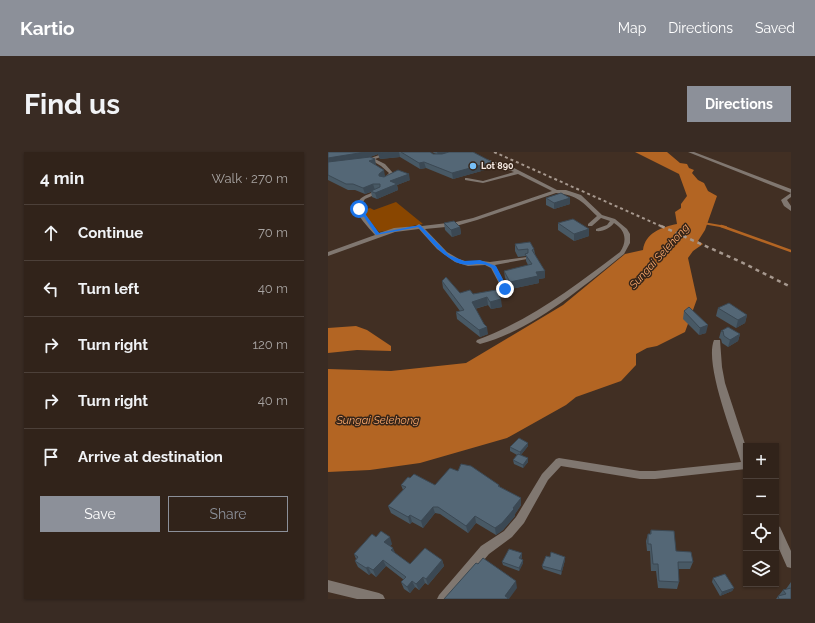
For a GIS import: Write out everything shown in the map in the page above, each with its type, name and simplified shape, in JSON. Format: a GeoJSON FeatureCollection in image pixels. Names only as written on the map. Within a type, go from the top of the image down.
{"type":"FeatureCollection","features":[{"type":"Feature","properties":{"kind":"street"},"geometry":{"type":"LineString","coordinates":[[358,162],[393,152]]}},
{"type":"Feature","properties":{"kind":"street"},"geometry":{"type":"LineString","coordinates":[[690,152],[791,190]]}},
{"type":"Feature","properties":{"kind":"street"},"geometry":{"type":"LineString","coordinates":[[477,156],[518,172],[556,191],[566,192],[578,196],[600,216],[613,220],[625,229],[628,236],[628,246],[622,253],[529,320],[497,336],[480,342]]}},
{"type":"Feature","properties":{"kind":"street"},"geometry":{"type":"LineString","coordinates":[[372,159],[384,165],[391,173],[390,176],[383,181]]}},
{"type":"Feature","properties":{"kind":"street"},"geometry":{"type":"LineString","coordinates":[[467,179],[483,182],[518,172]]}},
{"type":"Feature","properties":{"kind":"street"},"geometry":{"type":"LineString","coordinates":[[328,254],[347,248],[377,234],[419,226],[456,224],[475,220],[556,191]]}},
{"type":"Feature","properties":{"kind":"street"},"geometry":{"type":"LineString","coordinates":[[377,234],[360,212],[359,206],[362,200],[378,192]]}},
{"type":"Feature","properties":{"kind":"street"},"geometry":{"type":"LineString","coordinates":[[791,195],[784,200],[786,205],[791,208]]}},
{"type":"Feature","properties":{"kind":"street"},"geometry":{"type":"LineString","coordinates":[[590,225],[600,216]]}},
{"type":"Feature","properties":{"kind":"street"},"geometry":{"type":"LineString","coordinates":[[598,230],[609,226],[613,220]]}},
{"type":"Feature","properties":{"kind":"street"},"geometry":{"type":"LineString","coordinates":[[419,226],[448,256],[464,263],[480,262],[490,264],[525,258]]}},
{"type":"Feature","properties":{"kind":"street"},"geometry":{"type":"LineString","coordinates":[[490,264],[494,267],[505,289],[502,293],[491,296]]}},
{"type":"Feature","properties":{"kind":"street"},"geometry":{"type":"LineString","coordinates":[[718,342],[715,349],[719,376],[743,454]]}},
{"type":"Feature","properties":{"kind":"street"},"geometry":{"type":"LineString","coordinates":[[443,599],[485,550],[504,538],[520,520],[545,477],[559,462],[647,475],[743,464]]}},
{"type":"Feature","properties":{"kind":"street"},"geometry":{"type":"LineString","coordinates":[[779,537],[791,563]]}},
{"type":"Feature","properties":{"kind":"street"},"geometry":{"type":"LineString","coordinates":[[328,586],[379,599]]}},
{"type":"Feature","properties":{"kind":"shaded area"},"geometry":{"type":"Polygon","coordinates":[[[396,202],[423,224],[379,232],[361,211],[370,208],[374,210],[396,202]]]}},
{"type":"Feature","properties":{"kind":"water","name":"Sungai Selehong"},"geometry":{"type":"Polygon","coordinates":[[[635,152],[667,152],[680,163],[687,164],[689,168],[694,170],[692,173],[698,180],[704,183],[708,191],[717,196],[705,230],[698,241],[703,244],[693,251],[688,258],[697,299],[685,332],[657,346],[647,348],[636,354],[636,365],[621,381],[576,397],[566,405],[507,438],[420,463],[370,470],[328,472],[328,369],[391,371],[466,363],[563,305],[625,254],[643,250],[647,239],[655,232],[677,224],[675,212],[681,208],[681,204],[687,196],[679,174],[635,152]]]}},
{"type":"Feature","properties":{"kind":"water"},"geometry":{"type":"Polygon","coordinates":[[[356,326],[367,330],[391,346],[391,351],[357,350],[328,353],[328,328],[356,326]]]}},
{"type":"Feature","properties":{"kind":"building"},"geometry":{"type":"Polygon","coordinates":[[[328,152],[365,152],[328,158],[328,152]]]}},
{"type":"Feature","properties":{"kind":"building"},"geometry":{"type":"Polygon","coordinates":[[[401,152],[430,152],[433,154],[442,154],[449,152],[473,152],[492,162],[452,173],[424,162],[419,163],[401,152]]]}},
{"type":"Feature","properties":{"kind":"building"},"geometry":{"type":"Polygon","coordinates":[[[370,157],[375,159],[369,161],[384,170],[379,174],[379,176],[384,177],[398,170],[409,174],[390,181],[397,184],[375,193],[371,191],[380,187],[380,184],[373,184],[363,188],[353,184],[346,184],[328,175],[328,162],[370,157]]]}},
{"type":"Feature","properties":{"kind":"building"},"geometry":{"type":"Polygon","coordinates":[[[561,193],[570,198],[554,203],[546,198],[561,193]]]}},
{"type":"Feature","properties":{"kind":"building"},"geometry":{"type":"Polygon","coordinates":[[[573,219],[589,229],[574,234],[558,223],[573,219]]]}},
{"type":"Feature","properties":{"kind":"building"},"geometry":{"type":"Polygon","coordinates":[[[454,221],[460,227],[451,230],[444,223],[454,221]]]}},
{"type":"Feature","properties":{"kind":"building"},"geometry":{"type":"Polygon","coordinates":[[[530,242],[534,249],[532,250],[545,271],[536,272],[538,276],[510,282],[504,271],[532,264],[525,254],[528,253],[528,249],[518,250],[515,244],[530,242]]]}},
{"type":"Feature","properties":{"kind":"building"},"geometry":{"type":"Polygon","coordinates":[[[446,277],[460,293],[470,290],[473,294],[496,290],[501,299],[490,302],[487,297],[472,302],[487,327],[479,330],[456,312],[464,310],[442,281],[446,277]]]}},
{"type":"Feature","properties":{"kind":"building"},"geometry":{"type":"Polygon","coordinates":[[[729,303],[747,315],[738,320],[718,308],[729,303]]]}},
{"type":"Feature","properties":{"kind":"building"},"geometry":{"type":"Polygon","coordinates":[[[689,307],[708,325],[700,328],[684,311],[689,307]]]}},
{"type":"Feature","properties":{"kind":"building"},"geometry":{"type":"Polygon","coordinates":[[[728,327],[740,334],[730,340],[724,336],[723,331],[721,331],[728,327]]]}},
{"type":"Feature","properties":{"kind":"building"},"geometry":{"type":"Polygon","coordinates":[[[519,438],[528,443],[520,452],[510,447],[519,438]]]}},
{"type":"Feature","properties":{"kind":"building"},"geometry":{"type":"Polygon","coordinates":[[[518,454],[528,458],[523,465],[513,460],[518,454]]]}},
{"type":"Feature","properties":{"kind":"building"},"geometry":{"type":"Polygon","coordinates":[[[461,464],[471,466],[499,485],[498,486],[521,498],[502,523],[495,528],[475,516],[466,526],[438,507],[433,507],[421,521],[410,515],[408,517],[388,506],[406,487],[401,485],[408,477],[410,478],[414,474],[435,485],[450,468],[458,471],[461,464]]]}},
{"type":"Feature","properties":{"kind":"building"},"geometry":{"type":"Polygon","coordinates":[[[651,530],[674,531],[676,551],[691,552],[693,562],[678,562],[679,582],[659,581],[658,564],[653,564],[651,544],[648,544],[648,534],[651,534],[651,530]]]}},
{"type":"Feature","properties":{"kind":"building"},"geometry":{"type":"Polygon","coordinates":[[[381,531],[390,537],[384,542],[393,548],[391,550],[410,564],[425,548],[442,560],[426,579],[423,577],[416,584],[412,581],[407,587],[401,582],[406,577],[383,560],[373,570],[368,567],[366,568],[355,561],[358,557],[354,554],[372,534],[376,537],[381,531]]]}},
{"type":"Feature","properties":{"kind":"building"},"geometry":{"type":"Polygon","coordinates":[[[509,549],[522,553],[519,558],[523,560],[519,568],[502,562],[509,549]]]}},
{"type":"Feature","properties":{"kind":"building"},"geometry":{"type":"Polygon","coordinates":[[[551,552],[565,557],[561,571],[542,566],[546,556],[550,557],[551,552]]]}},
{"type":"Feature","properties":{"kind":"building"},"geometry":{"type":"Polygon","coordinates":[[[483,558],[516,581],[505,596],[508,598],[444,599],[476,563],[478,564],[483,558]]]}},
{"type":"Feature","properties":{"kind":"building"},"geometry":{"type":"Polygon","coordinates":[[[725,574],[734,588],[722,592],[713,578],[725,574]]]}},
{"type":"Feature","properties":{"kind":"building"},"geometry":{"type":"Polygon","coordinates":[[[791,588],[791,599],[779,599],[778,596],[786,594],[783,590],[791,588]]]}},
{"type":"Feature","properties":{"kind":"waterway"},"geometry":{"type":"LineString","coordinates":[[703,223],[722,226]]}},
{"type":"Feature","properties":{"kind":"waterway"},"geometry":{"type":"LineString","coordinates":[[722,226],[726,227]]}},
{"type":"Feature","properties":{"kind":"waterway"},"geometry":{"type":"LineString","coordinates":[[722,226],[791,251]]}},
{"type":"Feature","properties":{"kind":"railway"},"geometry":{"type":"LineString","coordinates":[[494,152],[663,227]]}},
{"type":"Feature","properties":{"kind":"railway"},"geometry":{"type":"LineString","coordinates":[[661,226],[741,262],[791,287]]}},
{"type":"Feature","properties":{"kind":"place","name":"Lot 890"},"geometry":{"type":"Point","coordinates":[473,166]}},
{"type":"Feature","properties":{"kind":"route"},"geometry":{"type":"LineString","coordinates":[[359,209],[377,234],[407,227],[419,226],[448,256],[467,264],[480,262],[490,264],[494,267],[505,289]]}}]}
